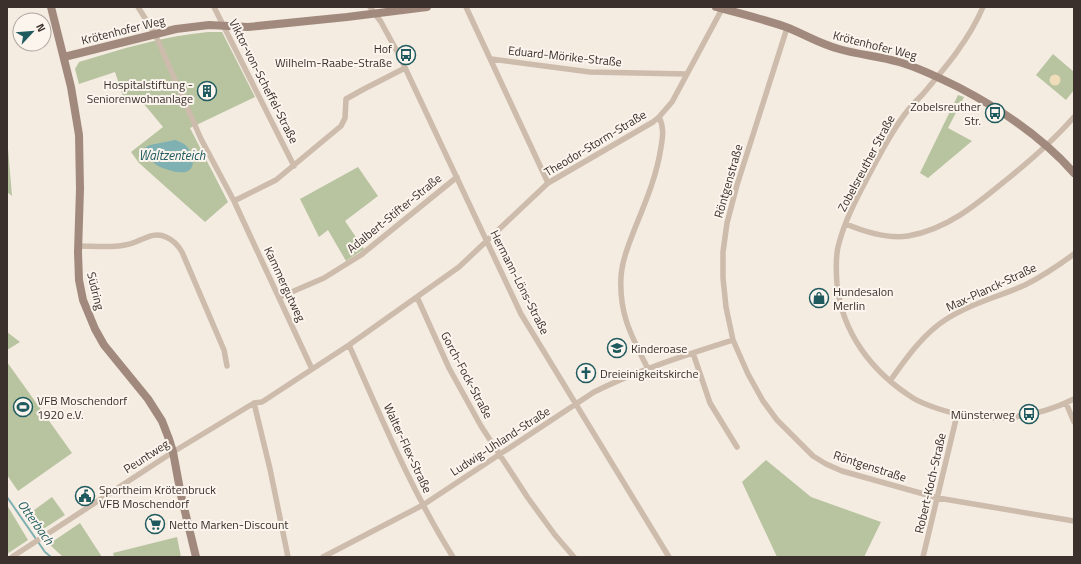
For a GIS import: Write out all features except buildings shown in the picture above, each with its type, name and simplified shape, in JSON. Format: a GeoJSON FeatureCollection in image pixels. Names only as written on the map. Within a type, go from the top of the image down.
{"type":"FeatureCollection","features":[{"type":"Feature","properties":{"kind":"street","name":"Südring"},"geometry":{"type":"LineString","coordinates":[[51,7],[71,87],[79,135],[80,189],[78,246],[79,280],[83,300],[95,329],[104,345],[154,408],[164,427],[173,452],[181,495],[196,557]]}},
{"type":"Feature","properties":{"kind":"street","name":"Kammergutweg"},"geometry":{"type":"LineString","coordinates":[[138,7],[155,34],[201,139],[234,201],[312,369]]}},
{"type":"Feature","properties":{"kind":"street","name":"Viktor-von-Scheffel-Straße"},"geometry":{"type":"LineString","coordinates":[[214,7],[294,166]]}},
{"type":"Feature","properties":{"kind":"street","name":"Hermann-Löns-Straße"},"geometry":{"type":"LineString","coordinates":[[370,7],[384,26],[405,68],[521,314],[669,557]]}},
{"type":"Feature","properties":{"kind":"street","name":"Krötenhofer Weg"},"geometry":{"type":"LineString","coordinates":[[64,57],[176,29],[208,25],[224,27],[248,26],[376,14],[427,7]]}},
{"type":"Feature","properties":{"kind":"street"},"geometry":{"type":"LineString","coordinates":[[466,7],[548,183]]}},
{"type":"Feature","properties":{"kind":"street","name":"Zobelsreuther Straße"},"geometry":{"type":"LineString","coordinates":[[982,7],[978,18],[961,46],[901,120],[852,206],[839,244],[836,266],[838,294],[841,307],[848,327],[860,348],[876,368],[890,381],[926,405],[957,415],[994,419],[1010,418],[1029,414],[1066,403],[1074,399]]}},
{"type":"Feature","properties":{"kind":"street","name":"Krötenhofer Weg"},"geometry":{"type":"LineString","coordinates":[[719,8],[787,28],[839,49],[897,61],[938,76],[999,109],[1022,125],[1047,146],[1074,173]]}},
{"type":"Feature","properties":{"kind":"street","name":"Theodor-Storm-Straße"},"geometry":{"type":"LineString","coordinates":[[312,369],[349,345],[459,267],[548,183],[650,124],[659,117],[672,102],[719,8]]}},
{"type":"Feature","properties":{"kind":"street","name":"Röntgenstraße"},"geometry":{"type":"LineString","coordinates":[[787,28],[737,185],[727,223],[724,252],[723,278],[726,308],[733,340],[748,374],[763,401],[777,420],[813,456],[842,471],[938,498],[1074,521]]}},
{"type":"Feature","properties":{"kind":"street","name":"Eduard-Mörike-Straße"},"geometry":{"type":"LineString","coordinates":[[491,59],[590,72],[686,74]]}},
{"type":"Feature","properties":{"kind":"street"},"geometry":{"type":"LineString","coordinates":[[234,201],[276,180],[341,126],[345,118],[346,99],[405,68]]}},
{"type":"Feature","properties":{"kind":"street"},"geometry":{"type":"LineString","coordinates":[[648,369],[623,314],[621,276],[628,246],[654,179],[663,133],[662,123],[659,117]]}},
{"type":"Feature","properties":{"kind":"street"},"geometry":{"type":"LineString","coordinates":[[846,224],[868,232],[894,236],[914,235],[953,220],[970,210],[1047,146],[1074,117]]}},
{"type":"Feature","properties":{"kind":"street","name":"Adalbert-Stifter-Straße"},"geometry":{"type":"LineString","coordinates":[[280,298],[324,278],[361,255],[457,176]]}},
{"type":"Feature","properties":{"kind":"street"},"geometry":{"type":"LineString","coordinates":[[78,246],[126,245],[158,234],[174,242],[182,252],[224,350],[227,366]]}},
{"type":"Feature","properties":{"kind":"street","name":"Max-Planck-Straße"},"geometry":{"type":"LineString","coordinates":[[890,381],[924,338],[944,321],[973,305],[1026,284],[1056,267],[1074,254]]}},
{"type":"Feature","properties":{"kind":"street","name":"Gorch-Fock-Straße"},"geometry":{"type":"LineString","coordinates":[[417,297],[459,389],[500,455],[554,535],[574,557]]}},
{"type":"Feature","properties":{"kind":"street","name":"Ludwig-Uhland-Straße"},"geometry":{"type":"LineString","coordinates":[[323,557],[423,505],[594,392],[615,381],[733,340]]}},
{"type":"Feature","properties":{"kind":"street","name":"Walter-Flex-Straße"},"geometry":{"type":"LineString","coordinates":[[349,345],[423,505],[453,557]]}},
{"type":"Feature","properties":{"kind":"street"},"geometry":{"type":"LineString","coordinates":[[693,353],[710,403],[737,447]]}},
{"type":"Feature","properties":{"kind":"street"},"geometry":{"type":"LineString","coordinates":[[288,557],[254,403],[262,402],[312,369]]}},
{"type":"Feature","properties":{"kind":"street","name":"Peuntweg"},"geometry":{"type":"LineString","coordinates":[[12,557],[173,452],[254,403]]}},
{"type":"Feature","properties":{"kind":"street"},"geometry":{"type":"LineString","coordinates":[[1066,403],[1074,422]]}},
{"type":"Feature","properties":{"kind":"street","name":"Robert-Koch-Straße"},"geometry":{"type":"LineString","coordinates":[[923,557],[957,415]]}},
{"type":"Feature","properties":{"kind":"green space"},"geometry":{"type":"Polygon","coordinates":[[[208,32],[222,32],[255,97],[190,128],[228,202],[205,222],[139,163],[131,152],[163,127],[139,98],[126,105],[115,72],[79,84],[75,69],[79,62],[127,48],[159,40],[208,32]]]}},
{"type":"Feature","properties":{"kind":"green space"},"geometry":{"type":"Polygon","coordinates":[[[1053,54],[1074,72],[1074,90],[1066,100],[1036,75],[1053,54]]]}},
{"type":"Feature","properties":{"kind":"green space"},"geometry":{"type":"Polygon","coordinates":[[[958,95],[964,97],[948,128],[972,141],[928,178],[920,173],[958,95]]]}},
{"type":"Feature","properties":{"kind":"green space"},"geometry":{"type":"Polygon","coordinates":[[[7,137],[12,196],[7,192],[7,137]]]}},
{"type":"Feature","properties":{"kind":"green space"},"geometry":{"type":"Polygon","coordinates":[[[358,167],[378,196],[345,221],[364,249],[346,261],[328,230],[319,237],[300,199],[358,167]]]}},
{"type":"Feature","properties":{"kind":"green space"},"geometry":{"type":"Polygon","coordinates":[[[7,332],[20,342],[7,350],[7,332]]]}},
{"type":"Feature","properties":{"kind":"green space","name":"VFB Moschendorf 1920 e.V."},"geometry":{"type":"Polygon","coordinates":[[[7,362],[72,453],[18,491],[7,475],[7,362]]]}},
{"type":"Feature","properties":{"kind":"green space"},"geometry":{"type":"Polygon","coordinates":[[[766,460],[811,497],[881,522],[864,557],[777,557],[742,482],[766,460]]]}},
{"type":"Feature","properties":{"kind":"green space"},"geometry":{"type":"Polygon","coordinates":[[[52,497],[65,515],[37,533],[26,516],[52,497]]]}},
{"type":"Feature","properties":{"kind":"green space"},"geometry":{"type":"Polygon","coordinates":[[[7,505],[28,540],[7,554],[7,505]]]}},
{"type":"Feature","properties":{"kind":"green space"},"geometry":{"type":"Polygon","coordinates":[[[80,523],[102,557],[63,557],[49,544],[80,523]]]}},
{"type":"Feature","properties":{"kind":"green space"},"geometry":{"type":"Polygon","coordinates":[[[177,537],[181,557],[114,557],[113,553],[177,537]]]}},
{"type":"Feature","properties":{"kind":"sand"},"geometry":{"type":"Polygon","coordinates":[[[1055,74],[1059,76],[1061,80],[1059,84],[1055,86],[1051,84],[1049,80],[1051,76],[1055,74]]]}},
{"type":"Feature","properties":{"kind":"water","name":"Waltzenteich"},"geometry":{"type":"Polygon","coordinates":[[[175,140],[187,146],[191,153],[193,165],[188,171],[173,171],[158,166],[148,156],[144,148],[150,145],[175,140]]]}},
{"type":"Feature","properties":{"kind":"waterway","name":"Otterbach"},"geometry":{"type":"LineString","coordinates":[[7,497],[45,552],[51,557]]}},
{"type":"Feature","properties":{"kind":"place","name":"Hof Wilhelm-Raabe-Straße"},"geometry":{"type":"Point","coordinates":[406,55]}},
{"type":"Feature","properties":{"kind":"place","name":"Hospitalstiftung - Seniorenwohnanlage"},"geometry":{"type":"Point","coordinates":[207,91]}},
{"type":"Feature","properties":{"kind":"place","name":"Zobelsreuther Str."},"geometry":{"type":"Point","coordinates":[995,113]}},
{"type":"Feature","properties":{"kind":"place","name":"Hundesalon Merlin"},"geometry":{"type":"Point","coordinates":[819,298]}},
{"type":"Feature","properties":{"kind":"place","name":"Kinderoase"},"geometry":{"type":"Point","coordinates":[617,348]}},
{"type":"Feature","properties":{"kind":"place","name":"Dreieinigkeitskirche"},"geometry":{"type":"Point","coordinates":[586,373]}},
{"type":"Feature","properties":{"kind":"place","name":"VFB Moschendorf 1920 e.V."},"geometry":{"type":"Point","coordinates":[23,407]}},
{"type":"Feature","properties":{"kind":"place","name":"Münsterweg"},"geometry":{"type":"Point","coordinates":[1029,414]}},
{"type":"Feature","properties":{"kind":"place","name":"Sportheim Krötenbruck VFB Moschendorf"},"geometry":{"type":"Point","coordinates":[85,496]}},
{"type":"Feature","properties":{"kind":"place","name":"Netto Marken-Discount"},"geometry":{"type":"Point","coordinates":[155,524]}}]}
